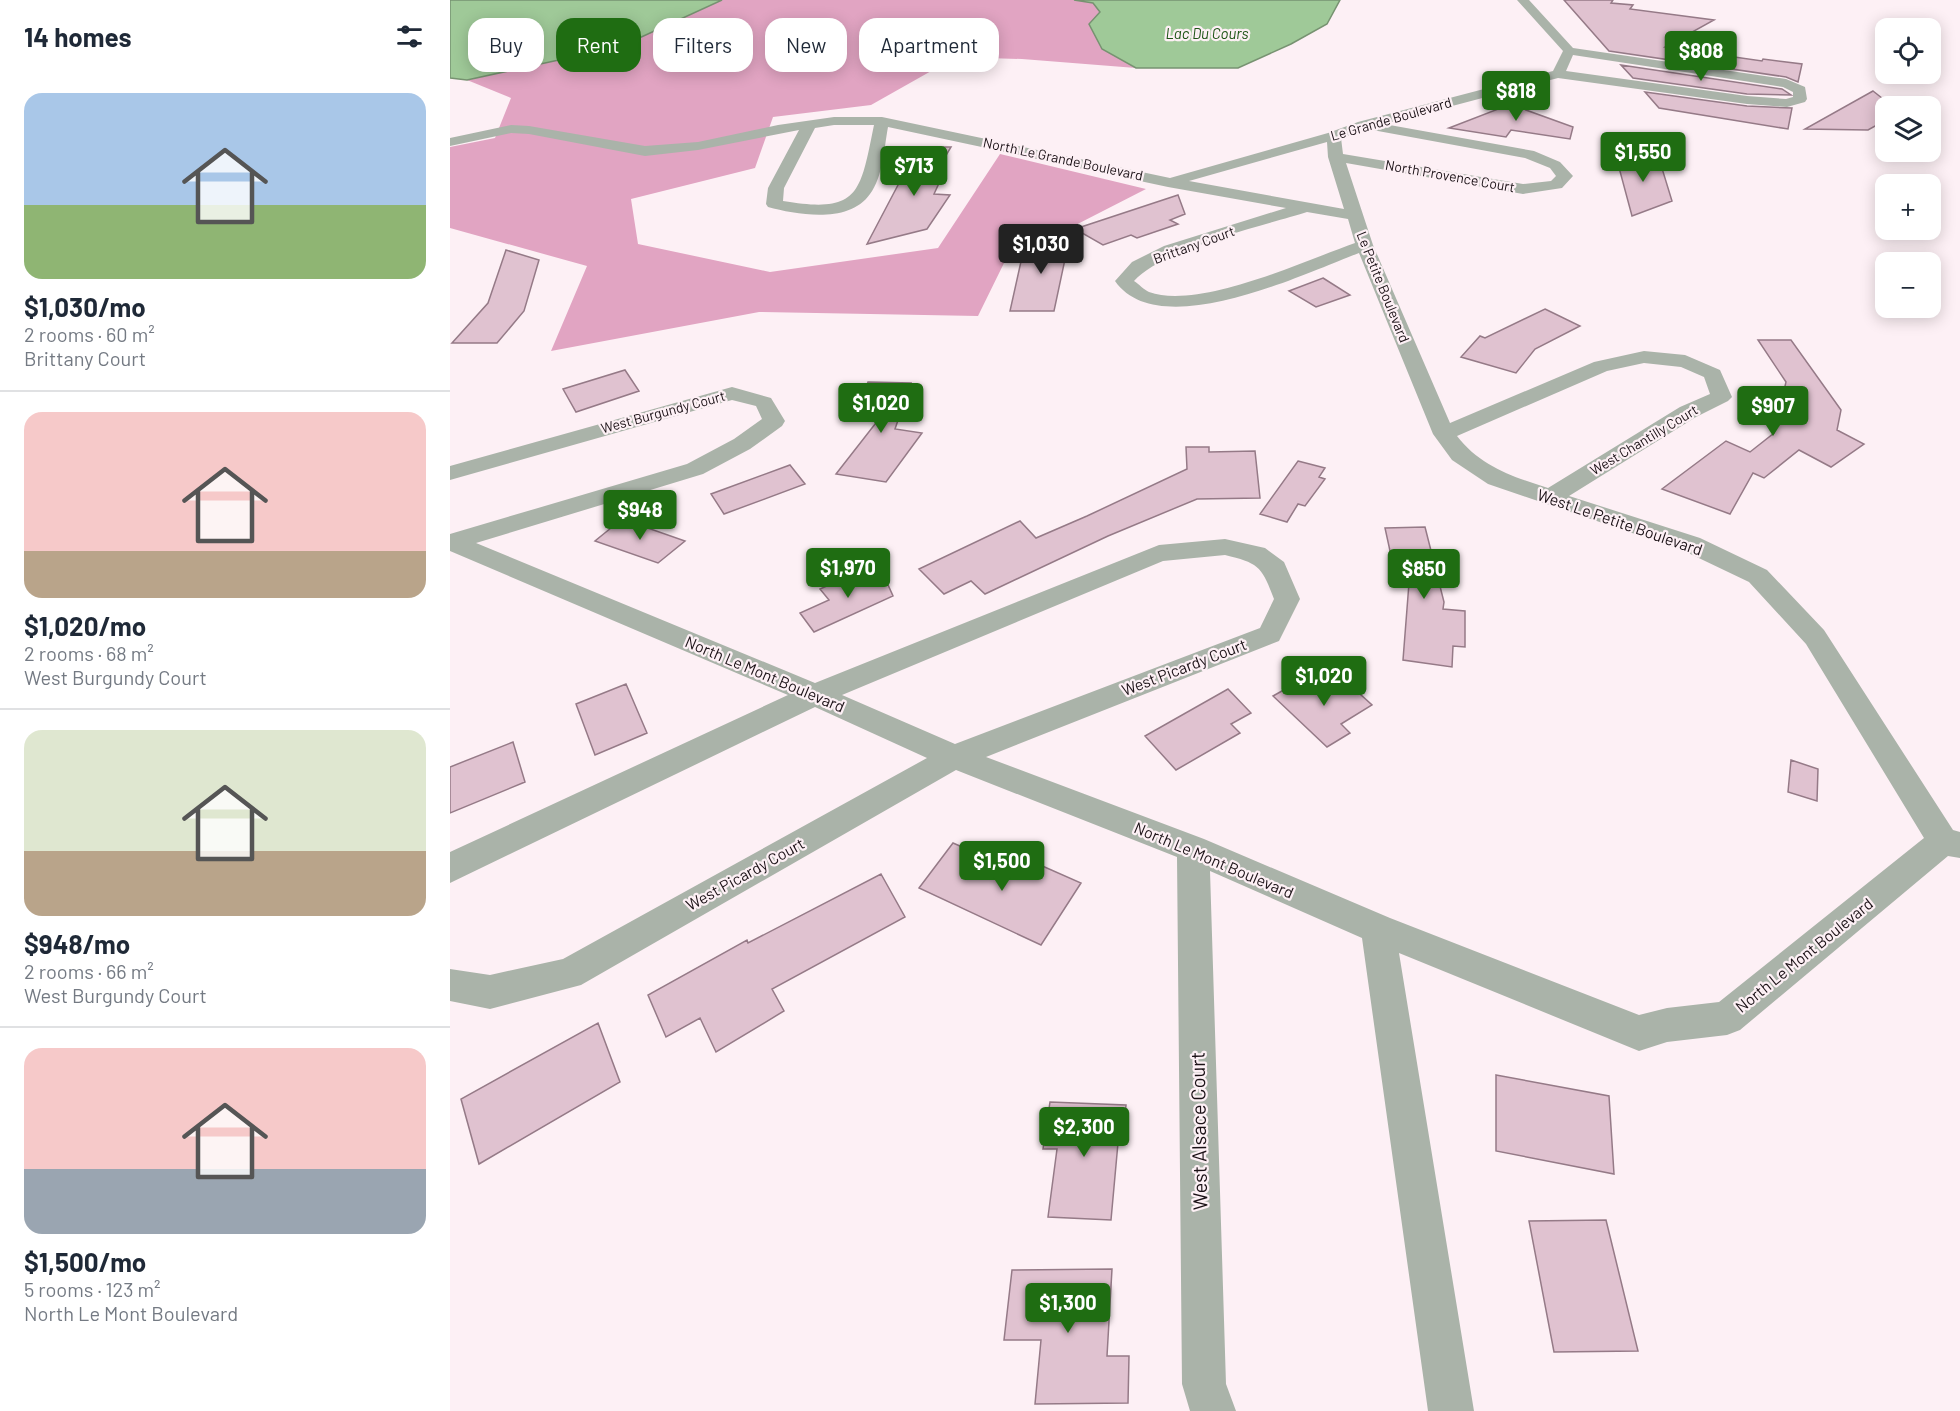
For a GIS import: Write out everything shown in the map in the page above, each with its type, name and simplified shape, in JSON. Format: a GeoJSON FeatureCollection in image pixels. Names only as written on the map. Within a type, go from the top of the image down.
{"type":"FeatureCollection","features":[{"type":"Feature","properties":{"kind":"street"},"geometry":{"type":"LineString","coordinates":[[1523,0],[1569,51],[1786,83],[1800,90],[1800,99],[1786,103],[1746,100],[1558,74],[1569,51]]}},
{"type":"Feature","properties":{"kind":"street","name":"Le Grande Boulevard"},"geometry":{"type":"LineString","coordinates":[[1168,182],[1333,136],[1364,125],[1558,74]]}},
{"type":"Feature","properties":{"kind":"street","name":"North Le Grande Boulevard"},"geometry":{"type":"LineString","coordinates":[[450,142],[511,129],[529,130],[645,151],[698,146],[809,124],[834,121],[882,121],[1168,182],[1356,216]]}},
{"type":"Feature","properties":{"kind":"street"},"geometry":{"type":"LineString","coordinates":[[809,124],[776,188],[774,204],[807,211],[847,205],[863,193],[878,146],[882,121]]}},
{"type":"Feature","properties":{"kind":"street","name":"North Provence Court"},"geometry":{"type":"LineString","coordinates":[[1336,157],[1523,189],[1556,185],[1565,176],[1555,165],[1530,154],[1364,125]]}},
{"type":"Feature","properties":{"kind":"street","name":"Le Petite Boulevard"},"geometry":{"type":"LineString","coordinates":[[1333,136],[1336,157],[1364,245],[1444,434]]}},
{"type":"Feature","properties":{"kind":"street","name":"Brittany Court"},"geometry":{"type":"LineString","coordinates":[[1307,207],[1170,250],[1138,266],[1124,281],[1142,297],[1182,302],[1225,296],[1364,245]]}},
{"type":"Feature","properties":{"kind":"street","name":"West Chantilly Court"},"geometry":{"type":"LineString","coordinates":[[1444,434],[1601,366],[1644,357],[1684,361],[1713,374],[1721,397],[1688,412],[1549,498]]}},
{"type":"Feature","properties":{"kind":"street","name":"West Burgundy Court"},"geometry":{"type":"LineString","coordinates":[[450,473],[732,393],[764,402],[774,421],[742,444],[695,469],[451,542]]}},
{"type":"Feature","properties":{"kind":"street","name":"West Le Petite Boulevard"},"geometry":{"type":"LineString","coordinates":[[1444,434],[1460,455],[1496,479],[1691,544],[1758,576],[1815,637],[1952,843]]}},
{"type":"Feature","properties":{"kind":"street","name":"North Le Mont Boulevard"},"geometry":{"type":"LineString","coordinates":[[451,542],[814,695],[954,757],[1193,849],[1378,929],[1639,1033],[1667,1025],[1727,1018],[1952,843]]}},
{"type":"Feature","properties":{"kind":"street","name":"West Picardy Court"},"geometry":{"type":"LineString","coordinates":[[450,869],[458,863],[814,695],[1159,553],[1225,547],[1256,554],[1275,568],[1287,599],[1270,633],[954,757],[569,974],[490,992],[450,985]]}},
{"type":"Feature","properties":{"kind":"street","name":"West Alsace Court"},"geometry":{"type":"LineString","coordinates":[[1193,849],[1204,1384],[1213,1411]]}},
{"type":"Feature","properties":{"kind":"street"},"geometry":{"type":"LineString","coordinates":[[1378,929],[1451,1411]]}},
{"type":"Feature","properties":{"kind":"shaded area"},"geometry":{"type":"Polygon","coordinates":[[[722,0],[1074,0],[1094,3],[1100,12],[1102,49],[1136,68],[999,58],[999,18],[859,18],[859,72],[929,72],[871,105],[773,117],[755,168],[631,199],[638,244],[770,272],[938,248],[1000,154],[1146,189],[1005,261],[978,316],[759,312],[551,351],[587,266],[450,228],[450,147],[495,138],[511,98],[467,80],[504,72],[544,72],[544,63],[556,61],[556,72],[641,72],[641,37],[653,32],[653,72],[753,72],[753,18],[683,18],[722,0]]]}},
{"type":"Feature","properties":{"kind":"water"},"geometry":{"type":"Polygon","coordinates":[[[450,0],[722,0],[683,18],[653,18],[653,32],[641,37],[641,18],[556,18],[556,61],[544,63],[544,18],[468,18],[468,72],[504,72],[467,80],[450,78],[450,0]]]}},
{"type":"Feature","properties":{"kind":"water","name":"Lac Du Cours"},"geometry":{"type":"Polygon","coordinates":[[[1074,0],[1340,0],[1327,24],[1291,44],[1238,68],[1136,68],[1102,49],[1089,24],[1100,12],[1093,3],[1074,0]]]}},
{"type":"Feature","properties":{"kind":"building"},"geometry":{"type":"Polygon","coordinates":[[[1564,0],[1613,0],[1611,3],[1633,5],[1630,9],[1714,20],[1665,47],[1762,61],[1763,59],[1802,64],[1798,82],[1786,77],[1609,51],[1564,0]]]}},
{"type":"Feature","properties":{"kind":"building"},"geometry":{"type":"Polygon","coordinates":[[[1621,65],[1782,89],[1791,95],[1747,94],[1633,78],[1621,65]]]}},
{"type":"Feature","properties":{"kind":"building"},"geometry":{"type":"Polygon","coordinates":[[[1873,91],[1879,96],[1875,96],[1875,126],[1868,130],[1805,129],[1873,91]]]}},
{"type":"Feature","properties":{"kind":"building"},"geometry":{"type":"Polygon","coordinates":[[[1645,92],[1747,106],[1792,108],[1788,129],[1659,108],[1645,92]]]}},
{"type":"Feature","properties":{"kind":"building"},"geometry":{"type":"Polygon","coordinates":[[[1537,94],[1526,110],[1573,127],[1570,139],[1511,130],[1506,137],[1449,128],[1537,94]]]}},
{"type":"Feature","properties":{"kind":"building"},"geometry":{"type":"Polygon","coordinates":[[[918,147],[951,147],[939,167],[946,168],[934,194],[950,195],[927,229],[867,244],[918,147]]]}},
{"type":"Feature","properties":{"kind":"building"},"geometry":{"type":"Polygon","coordinates":[[[1614,149],[1661,165],[1672,201],[1632,216],[1614,149]]]}},
{"type":"Feature","properties":{"kind":"building"},"geometry":{"type":"Polygon","coordinates":[[[1178,195],[1185,214],[1170,220],[1178,224],[1137,238],[1131,235],[1103,245],[1075,229],[1178,195]]]}},
{"type":"Feature","properties":{"kind":"building"},"geometry":{"type":"Polygon","coordinates":[[[1071,231],[1054,311],[1010,311],[1024,248],[1071,231]]]}},
{"type":"Feature","properties":{"kind":"building"},"geometry":{"type":"Polygon","coordinates":[[[506,250],[539,260],[524,311],[497,343],[452,343],[488,303],[506,250]]]}},
{"type":"Feature","properties":{"kind":"building"},"geometry":{"type":"Polygon","coordinates":[[[1323,278],[1350,295],[1316,307],[1289,291],[1323,278]]]}},
{"type":"Feature","properties":{"kind":"building"},"geometry":{"type":"Polygon","coordinates":[[[1545,309],[1580,326],[1535,349],[1516,373],[1461,357],[1480,336],[1485,338],[1545,309]]]}},
{"type":"Feature","properties":{"kind":"building"},"geometry":{"type":"Polygon","coordinates":[[[1758,340],[1791,340],[1841,410],[1837,430],[1864,444],[1831,467],[1799,450],[1764,478],[1753,473],[1730,514],[1662,489],[1726,441],[1750,452],[1774,433],[1786,382],[1758,340]]]}},
{"type":"Feature","properties":{"kind":"building"},"geometry":{"type":"Polygon","coordinates":[[[625,370],[639,391],[576,412],[563,389],[625,370]]]}},
{"type":"Feature","properties":{"kind":"building"},"geometry":{"type":"Polygon","coordinates":[[[868,382],[911,383],[895,429],[922,433],[886,482],[836,474],[879,419],[854,419],[868,382]]]}},
{"type":"Feature","properties":{"kind":"building"},"geometry":{"type":"Polygon","coordinates":[[[1186,447],[1209,447],[1209,452],[1255,451],[1260,498],[1197,499],[1108,536],[985,594],[971,581],[944,594],[919,569],[1020,521],[1036,538],[1087,516],[1187,469],[1186,447]]]}},
{"type":"Feature","properties":{"kind":"building"},"geometry":{"type":"Polygon","coordinates":[[[1298,461],[1325,468],[1319,477],[1325,479],[1305,506],[1298,504],[1287,522],[1260,514],[1298,461]]]}},
{"type":"Feature","properties":{"kind":"building"},"geometry":{"type":"Polygon","coordinates":[[[790,465],[805,484],[724,514],[711,494],[790,465]]]}},
{"type":"Feature","properties":{"kind":"building"},"geometry":{"type":"Polygon","coordinates":[[[622,519],[685,541],[658,563],[595,541],[622,519]]]}},
{"type":"Feature","properties":{"kind":"building"},"geometry":{"type":"Polygon","coordinates":[[[1425,527],[1444,602],[1443,609],[1465,611],[1465,647],[1453,646],[1452,667],[1403,660],[1409,583],[1397,583],[1385,528],[1425,527]]]}},
{"type":"Feature","properties":{"kind":"building"},"geometry":{"type":"Polygon","coordinates":[[[869,567],[878,579],[884,576],[893,596],[814,632],[800,613],[829,600],[820,589],[869,567]]]}},
{"type":"Feature","properties":{"kind":"building"},"geometry":{"type":"Polygon","coordinates":[[[1338,674],[1372,705],[1341,724],[1350,733],[1327,747],[1273,696],[1298,682],[1309,691],[1338,674]]]}},
{"type":"Feature","properties":{"kind":"building"},"geometry":{"type":"Polygon","coordinates":[[[626,684],[647,733],[595,755],[576,704],[626,684]]]}},
{"type":"Feature","properties":{"kind":"building"},"geometry":{"type":"Polygon","coordinates":[[[1228,689],[1251,713],[1231,724],[1240,733],[1176,770],[1145,736],[1228,689]]]}},
{"type":"Feature","properties":{"kind":"building"},"geometry":{"type":"Polygon","coordinates":[[[513,742],[525,782],[450,813],[450,767],[513,742]]]}},
{"type":"Feature","properties":{"kind":"building"},"geometry":{"type":"Polygon","coordinates":[[[1791,760],[1818,769],[1817,801],[1788,792],[1791,760]]]}},
{"type":"Feature","properties":{"kind":"building"},"geometry":{"type":"Polygon","coordinates":[[[953,843],[1022,873],[1031,861],[1081,883],[1041,945],[919,888],[953,843]]]}},
{"type":"Feature","properties":{"kind":"building"},"geometry":{"type":"Polygon","coordinates":[[[881,874],[905,917],[772,989],[784,1011],[716,1052],[700,1018],[666,1037],[648,995],[747,940],[748,943],[881,874]]]}},
{"type":"Feature","properties":{"kind":"building"},"geometry":{"type":"Polygon","coordinates":[[[598,1023],[620,1082],[479,1164],[461,1099],[598,1023]]]}},
{"type":"Feature","properties":{"kind":"building"},"geometry":{"type":"Polygon","coordinates":[[[1496,1075],[1609,1096],[1614,1174],[1496,1151],[1496,1075]]]}},
{"type":"Feature","properties":{"kind":"building"},"geometry":{"type":"Polygon","coordinates":[[[1050,1102],[1126,1105],[1123,1144],[1118,1143],[1111,1220],[1048,1217],[1057,1149],[1043,1149],[1050,1102]]]}},
{"type":"Feature","properties":{"kind":"building"},"geometry":{"type":"Polygon","coordinates":[[[1606,1220],[1638,1351],[1554,1352],[1529,1221],[1606,1220]]]}},
{"type":"Feature","properties":{"kind":"building"},"geometry":{"type":"Polygon","coordinates":[[[1112,1269],[1107,1356],[1129,1356],[1128,1403],[1035,1404],[1041,1340],[1004,1340],[1012,1270],[1112,1269]]]}}]}
